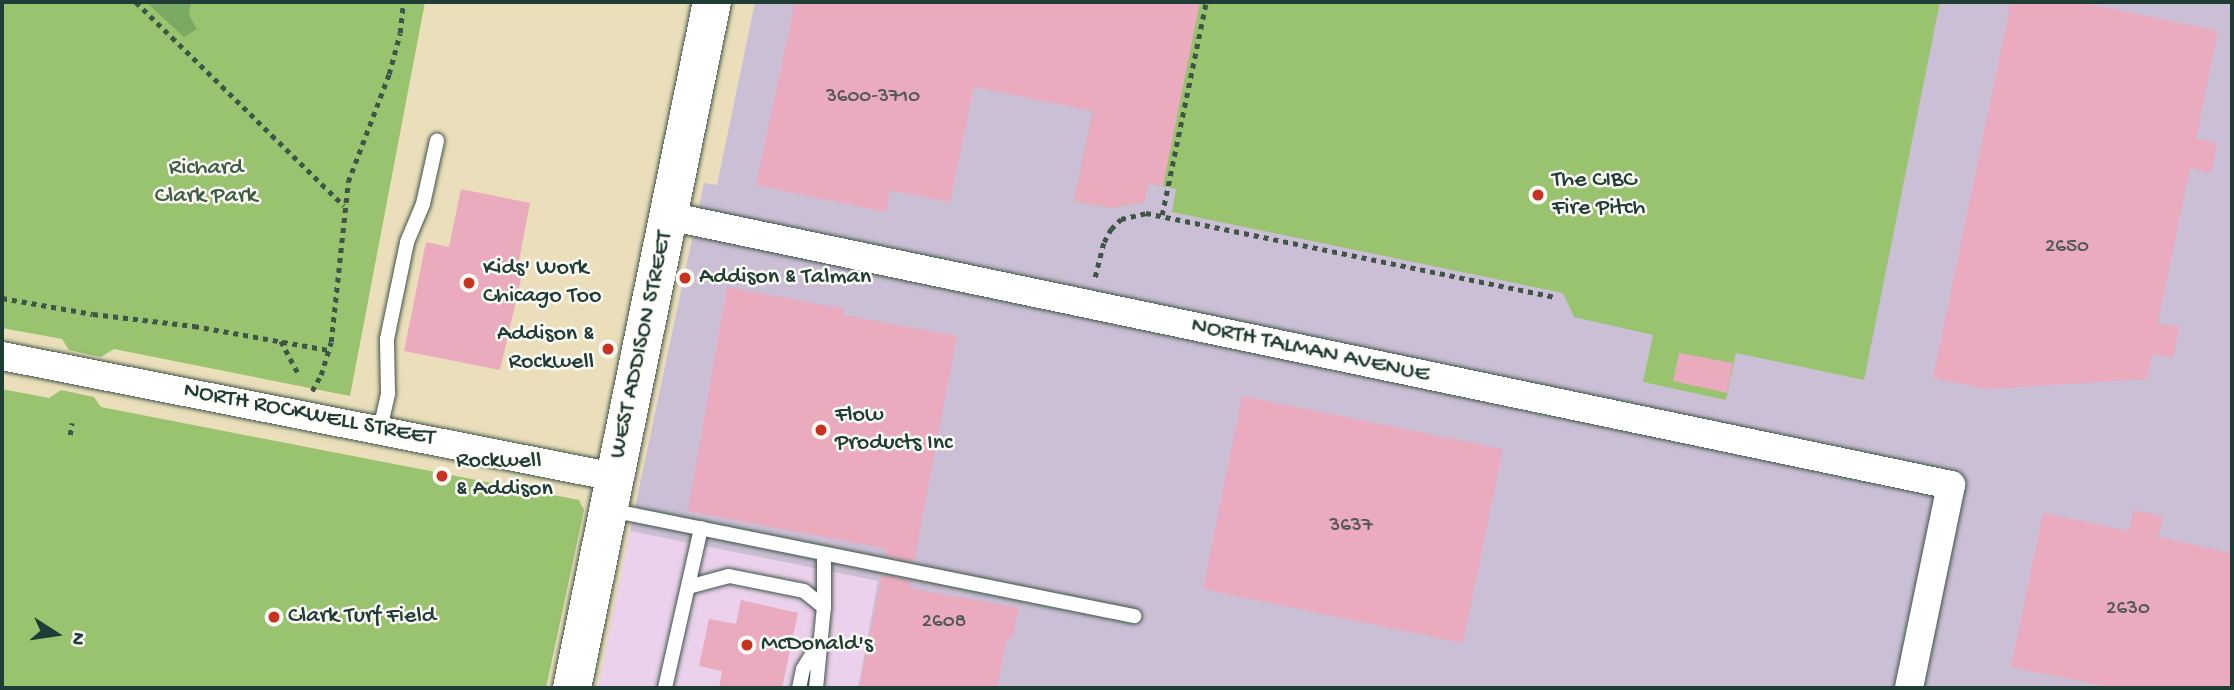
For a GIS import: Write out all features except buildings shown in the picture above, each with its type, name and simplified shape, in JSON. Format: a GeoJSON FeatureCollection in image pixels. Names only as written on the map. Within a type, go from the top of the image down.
{"type":"FeatureCollection","features":[{"type":"Feature","properties":{"kind":"main road","name":"WEST ADDISON STREET"},"geometry":{"type":"LineString","coordinates":[[572,688],[712,2]]}},
{"type":"Feature","properties":{"kind":"street","name":"NORTH TALMAN AVENUE"},"geometry":{"type":"LineString","coordinates":[[668,216],[1951,485],[1909,688]]}},
{"type":"Feature","properties":{"kind":"street","name":"NORTH ROCKWELL STREET"},"geometry":{"type":"LineString","coordinates":[[2,356],[380,429],[612,493]]}},
{"type":"Feature","properties":{"kind":"lane"},"geometry":{"type":"LineString","coordinates":[[380,429],[388,393],[387,338],[407,242],[423,204],[437,141]]}},
{"type":"Feature","properties":{"kind":"lane"},"geometry":{"type":"LineString","coordinates":[[612,493],[701,528],[1134,616]]}},
{"type":"Feature","properties":{"kind":"lane"},"geometry":{"type":"LineString","coordinates":[[665,688],[701,528]]}},
{"type":"Feature","properties":{"kind":"lane"},"geometry":{"type":"LineString","coordinates":[[816,688],[824,607],[824,554]]}},
{"type":"Feature","properties":{"kind":"lane"},"geometry":{"type":"LineString","coordinates":[[688,587],[729,576],[804,591],[824,607]]}},
{"type":"Feature","properties":{"kind":"lane"},"geometry":{"type":"LineString","coordinates":[[799,688],[803,669],[820,642]]}},
{"type":"Feature","properties":{"kind":"path"},"geometry":{"type":"LineString","coordinates":[[136,2],[344,207]]}},
{"type":"Feature","properties":{"kind":"path"},"geometry":{"type":"LineString","coordinates":[[300,413],[321,375],[329,350],[335,317],[348,182],[390,74],[400,33],[403,2]]}},
{"type":"Feature","properties":{"kind":"path"},"geometry":{"type":"LineString","coordinates":[[1162,215],[1206,2]]}},
{"type":"Feature","properties":{"kind":"path"},"geometry":{"type":"LineString","coordinates":[[1095,279],[1104,242],[1121,219],[1146,213],[1557,297]]}},
{"type":"Feature","properties":{"kind":"path"},"geometry":{"type":"LineString","coordinates":[[2,298],[329,350]]}},
{"type":"Feature","properties":{"kind":"path"},"geometry":{"type":"LineString","coordinates":[[280,341],[300,376]]}},
{"type":"Feature","properties":{"kind":"path"},"geometry":{"type":"LineString","coordinates":[[70,435],[72,423]]}},
{"type":"Feature","properties":{"kind":"shaded area"},"geometry":{"type":"Polygon","coordinates":[[[755,2],[2232,2],[2232,688],[858,688],[878,581],[630,531],[704,183],[717,185],[755,2]]]}},
{"type":"Feature","properties":{"kind":"shaded area"},"geometry":{"type":"Polygon","coordinates":[[[630,531],[879,581],[858,688],[598,688],[630,531]]]}},
{"type":"Feature","properties":{"kind":"green space","name":"Richard Clark Park"},"geometry":{"type":"Polygon","coordinates":[[[2,2],[425,2],[350,396],[114,349],[101,357],[69,350],[62,339],[2,328],[2,2]]]}},
{"type":"Feature","properties":{"kind":"green space"},"geometry":{"type":"Polygon","coordinates":[[[146,2],[191,2],[189,15],[197,29],[184,37],[146,2]]]}},
{"type":"Feature","properties":{"kind":"green space","name":"The CIBC Fire Pitch"},"geometry":{"type":"Polygon","coordinates":[[[1116,2],[1940,2],[1864,380],[1736,353],[1726,400],[1643,382],[1653,335],[1574,317],[1563,293],[1172,212],[1176,189],[1148,183],[1144,202],[1112,208],[1074,201],[1116,2]]]}},
{"type":"Feature","properties":{"kind":"green space"},"geometry":{"type":"Polygon","coordinates":[[[2,389],[49,398],[61,390],[94,397],[101,407],[579,500],[584,510],[546,688],[2,688],[2,389]]]}},
{"type":"Feature","properties":{"kind":"place","name":"The CIBC Fire Pitch"},"geometry":{"type":"Point","coordinates":[1538,195]}},
{"type":"Feature","properties":{"kind":"place","name":"Addison & Talman"},"geometry":{"type":"Point","coordinates":[685,278]}},
{"type":"Feature","properties":{"kind":"place","name":"Kids' Work Chicago Too"},"geometry":{"type":"Point","coordinates":[469,283]}},
{"type":"Feature","properties":{"kind":"place","name":"Addison & Rockwell"},"geometry":{"type":"Point","coordinates":[608,349]}},
{"type":"Feature","properties":{"kind":"place","name":"Flow Products Inc"},"geometry":{"type":"Point","coordinates":[821,430]}},
{"type":"Feature","properties":{"kind":"place","name":"Rockwell & Addison"},"geometry":{"type":"Point","coordinates":[442,476]}},
{"type":"Feature","properties":{"kind":"place","name":"Clark Turf Field"},"geometry":{"type":"Point","coordinates":[274,617]}},
{"type":"Feature","properties":{"kind":"place","name":"McDonald's"},"geometry":{"type":"Point","coordinates":[747,645]}}]}
